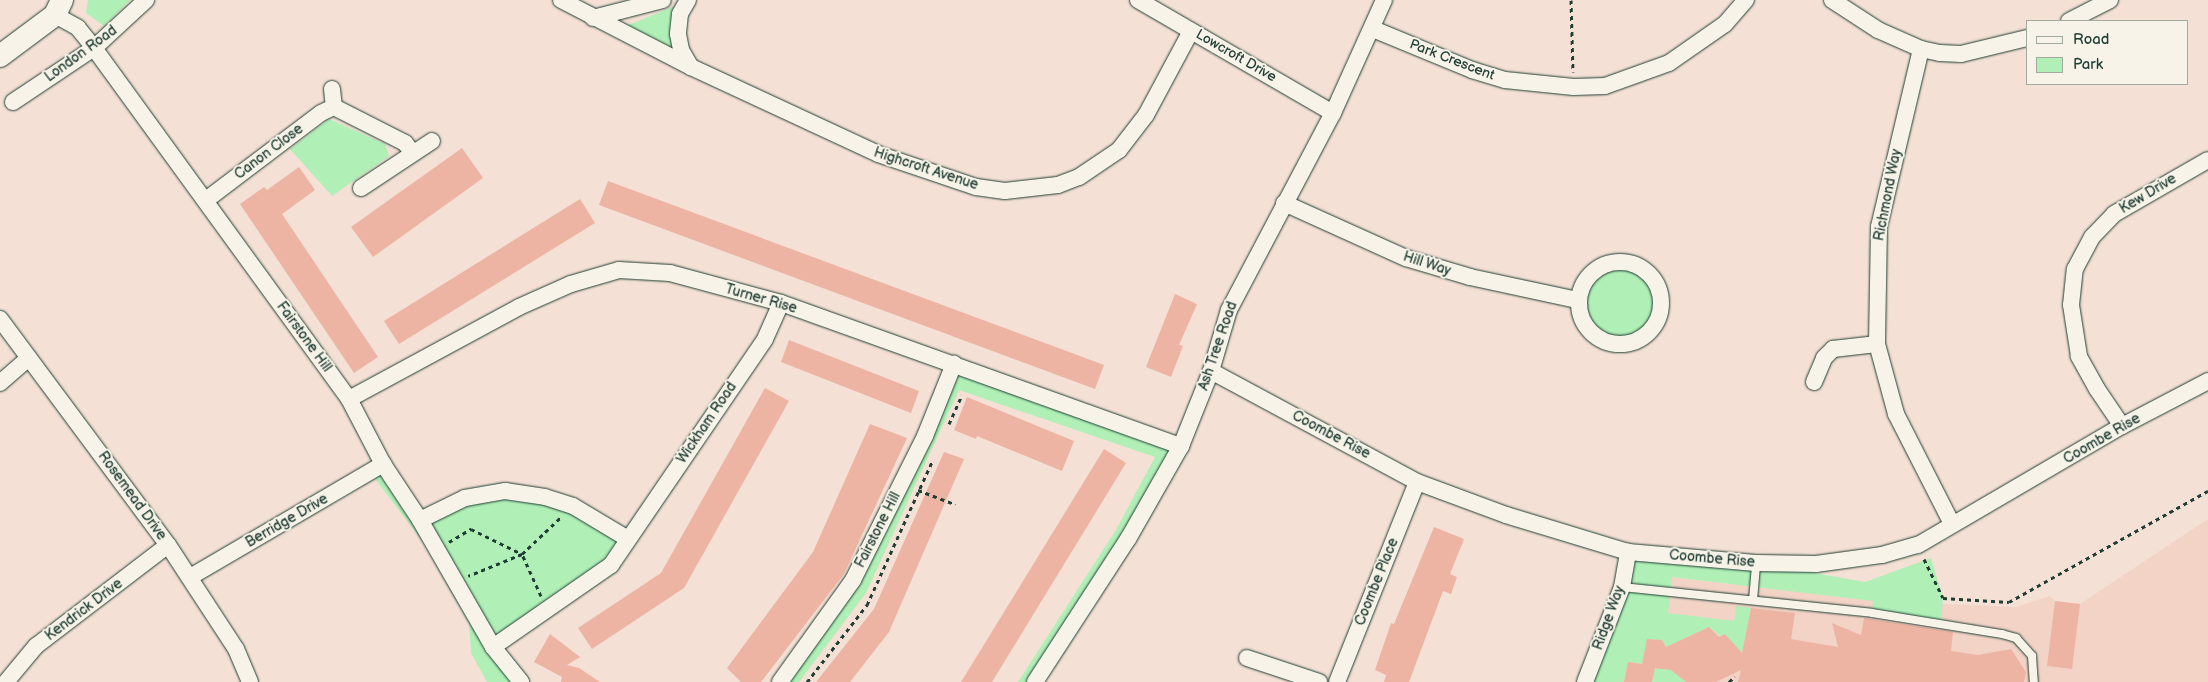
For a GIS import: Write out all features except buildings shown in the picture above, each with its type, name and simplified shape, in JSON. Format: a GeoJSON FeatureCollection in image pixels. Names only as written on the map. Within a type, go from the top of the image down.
{"type":"FeatureCollection","features":[{"type":"Feature","properties":{"kind":"main road"},"geometry":{"type":"LineString","coordinates":[[0,56],[59,7]]}},
{"type":"Feature","properties":{"kind":"street","name":"London Road"},"geometry":{"type":"LineString","coordinates":[[12,102],[94,48],[146,0]]}},
{"type":"Feature","properties":{"kind":"street","name":"Highcroft Avenue"},"geometry":{"type":"LineString","coordinates":[[560,0],[691,67],[878,154],[976,187],[1030,190],[1079,177],[1119,150],[1146,115],[1191,31]]}},
{"type":"Feature","properties":{"kind":"street"},"geometry":{"type":"LineString","coordinates":[[593,18],[663,0]]}},
{"type":"Feature","properties":{"kind":"street"},"geometry":{"type":"LineString","coordinates":[[688,0],[680,14],[678,34],[680,50],[691,67]]}},
{"type":"Feature","properties":{"kind":"street","name":"Lowcroft Drive"},"geometry":{"type":"LineString","coordinates":[[1138,0],[1333,113]]}},
{"type":"Feature","properties":{"kind":"street","name":"Ash Tree Road"},"geometry":{"type":"LineString","coordinates":[[1036,682],[1128,539],[1181,446],[1211,370],[1229,310],[1333,113],[1384,0]]}},
{"type":"Feature","properties":{"kind":"street","name":"Park Crescent"},"geometry":{"type":"LineString","coordinates":[[1373,28],[1472,70],[1506,80],[1574,87],[1605,86],[1669,63],[1725,24],[1746,0]]}},
{"type":"Feature","properties":{"kind":"street"},"geometry":{"type":"LineString","coordinates":[[1832,0],[1878,30],[1921,49],[1961,54],[2026,38]]}},
{"type":"Feature","properties":{"kind":"street"},"geometry":{"type":"LineString","coordinates":[[2071,20],[2101,2]]}},
{"type":"Feature","properties":{"kind":"street","name":"Fairstone Hill"},"geometry":{"type":"LineString","coordinates":[[59,7],[94,48],[349,399],[383,464],[420,520],[454,582],[493,646],[521,682]]}},
{"type":"Feature","properties":{"kind":"street","name":"Richmond Way"},"geometry":{"type":"LineString","coordinates":[[1921,49],[1879,227],[1877,344],[1896,414],[1952,524]]}},
{"type":"Feature","properties":{"kind":"street"},"geometry":{"type":"LineString","coordinates":[[332,89],[334,107],[405,143],[412,152]]}},
{"type":"Feature","properties":{"kind":"street","name":"Canon Close"},"geometry":{"type":"LineString","coordinates":[[206,200],[321,113],[334,107]]}},
{"type":"Feature","properties":{"kind":"street"},"geometry":{"type":"LineString","coordinates":[[360,188],[412,152],[432,141]]}},
{"type":"Feature","properties":{"kind":"street","name":"Kew Drive"},"geometry":{"type":"LineString","coordinates":[[2122,426],[2097,390],[2079,356],[2071,305],[2075,269],[2092,237],[2114,214],[2208,160]]}},
{"type":"Feature","properties":{"kind":"street","name":"Hill Way"},"geometry":{"type":"LineString","coordinates":[[1284,203],[1406,258],[1497,284],[1577,300]]}},
{"type":"Feature","properties":{"kind":"street"},"geometry":{"type":"LineString","coordinates":[[1615,262],[1641,268],[1651,276],[1661,301],[1654,328],[1632,344],[1618,345],[1592,335],[1584,324],[1577,300],[1591,273],[1615,262]]}},
{"type":"Feature","properties":{"kind":"street","name":"Turner Rise"},"geometry":{"type":"LineString","coordinates":[[349,399],[519,307],[571,284],[619,270],[670,273],[781,304],[1181,446]]}},
{"type":"Feature","properties":{"kind":"street","name":"Wickham Road"},"geometry":{"type":"LineString","coordinates":[[493,646],[611,565],[765,339],[781,304]]}},
{"type":"Feature","properties":{"kind":"street","name":"Rosemead Drive"},"geometry":{"type":"LineString","coordinates":[[0,319],[168,545],[236,649],[250,682]]}},
{"type":"Feature","properties":{"kind":"street"},"geometry":{"type":"LineString","coordinates":[[1814,382],[1824,358],[1832,349],[1877,344]]}},
{"type":"Feature","properties":{"kind":"street"},"geometry":{"type":"LineString","coordinates":[[0,383],[29,358]]}},
{"type":"Feature","properties":{"kind":"street","name":"Fairstone Hill"},"geometry":{"type":"LineString","coordinates":[[780,682],[853,580],[925,436],[954,364]]}},
{"type":"Feature","properties":{"kind":"street","name":"Coombe Rise"},"geometry":{"type":"LineString","coordinates":[[1211,370],[1417,482],[1506,515],[1628,552],[1756,563],[1816,564],[1882,555],[1918,545],[2122,426],[2208,381]]}},
{"type":"Feature","properties":{"kind":"street","name":"Berridge Drive"},"geometry":{"type":"LineString","coordinates":[[190,577],[383,464]]}},
{"type":"Feature","properties":{"kind":"street","name":"Coombe Place"},"geometry":{"type":"LineString","coordinates":[[1337,682],[1417,482]]}},
{"type":"Feature","properties":{"kind":"street"},"geometry":{"type":"LineString","coordinates":[[420,520],[465,498],[505,491],[545,497],[573,506],[628,539]]}},
{"type":"Feature","properties":{"kind":"street","name":"Kendrick Drive"},"geometry":{"type":"LineString","coordinates":[[6,682],[36,646],[168,545]]}},
{"type":"Feature","properties":{"kind":"street","name":"Ridge Way"},"geometry":{"type":"LineString","coordinates":[[1585,682],[1622,586],[1628,552]]}},
{"type":"Feature","properties":{"kind":"street"},"geometry":{"type":"LineString","coordinates":[[1247,658],[1318,682]]}},
{"type":"Feature","properties":{"kind":"lane"},"geometry":{"type":"LineString","coordinates":[[1753,600],[1756,563]]}},
{"type":"Feature","properties":{"kind":"lane"},"geometry":{"type":"LineString","coordinates":[[1622,586],[1931,621],[2002,634],[2016,638],[2032,656],[2034,682]]}},
{"type":"Feature","properties":{"kind":"path"},"geometry":{"type":"LineString","coordinates":[[1571,0],[1574,87]]}},
{"type":"Feature","properties":{"kind":"path"},"geometry":{"type":"LineString","coordinates":[[901,484],[955,504]]}},
{"type":"Feature","properties":{"kind":"path"},"geometry":{"type":"LineString","coordinates":[[1918,545],[1943,598],[2009,602],[2208,491]]}},
{"type":"Feature","properties":{"kind":"path"},"geometry":{"type":"LineString","coordinates":[[454,582],[522,554],[573,506]]}},
{"type":"Feature","properties":{"kind":"path"},"geometry":{"type":"LineString","coordinates":[[435,550],[470,529],[522,554],[548,610]]}},
{"type":"Feature","properties":{"kind":"path"},"geometry":{"type":"LineString","coordinates":[[1729,682],[1735,676]]}},
{"type":"Feature","properties":{"kind":"shaded area"},"geometry":{"type":"Polygon","coordinates":[[[2208,519],[2208,682],[1601,682],[1644,574],[1874,601],[2016,607],[2050,596],[2055,601],[2080,604],[2208,519]]]}},
{"type":"Feature","properties":{"kind":"green space"},"geometry":{"type":"Polygon","coordinates":[[[88,0],[130,0],[104,26],[86,13],[88,0]]]}},
{"type":"Feature","properties":{"kind":"green space"},"geometry":{"type":"Polygon","coordinates":[[[675,6],[673,51],[627,28],[628,25],[675,6]]]}},
{"type":"Feature","properties":{"kind":"green space"},"geometry":{"type":"Polygon","coordinates":[[[329,119],[385,144],[389,156],[332,196],[290,149],[329,119]]]}},
{"type":"Feature","properties":{"kind":"green space"},"geometry":{"type":"Polygon","coordinates":[[[1612,269],[1626,269],[1638,274],[1648,284],[1653,296],[1653,310],[1648,322],[1638,332],[1626,337],[1612,337],[1600,332],[1590,322],[1585,310],[1585,296],[1590,284],[1600,274],[1612,269]]]}},
{"type":"Feature","properties":{"kind":"green space"},"geometry":{"type":"Polygon","coordinates":[[[954,364],[1181,446],[1036,682],[1018,682],[1116,530],[1155,457],[959,390],[866,593],[799,682],[779,682],[853,580],[954,364]]]}},
{"type":"Feature","properties":{"kind":"green space"},"geometry":{"type":"Polygon","coordinates":[[[383,464],[420,520],[465,498],[545,497],[628,539],[611,565],[493,646],[521,682],[487,682],[471,653],[469,624],[426,546],[370,472],[383,464]]]}},
{"type":"Feature","properties":{"kind":"green space"},"geometry":{"type":"Polygon","coordinates":[[[1628,552],[1756,563],[1865,582],[1931,558],[1943,598],[1941,622],[1872,613],[1873,601],[1672,577],[1668,613],[1734,621],[1736,606],[1751,608],[1742,653],[1709,627],[1679,641],[1676,656],[1670,655],[1662,640],[1647,639],[1642,664],[1628,662],[1624,682],[1585,682],[1628,552]]]}},
{"type":"Feature","properties":{"kind":"green space"},"geometry":{"type":"Polygon","coordinates":[[[1655,668],[1671,670],[1686,682],[1652,682],[1655,668]]]}}]}
